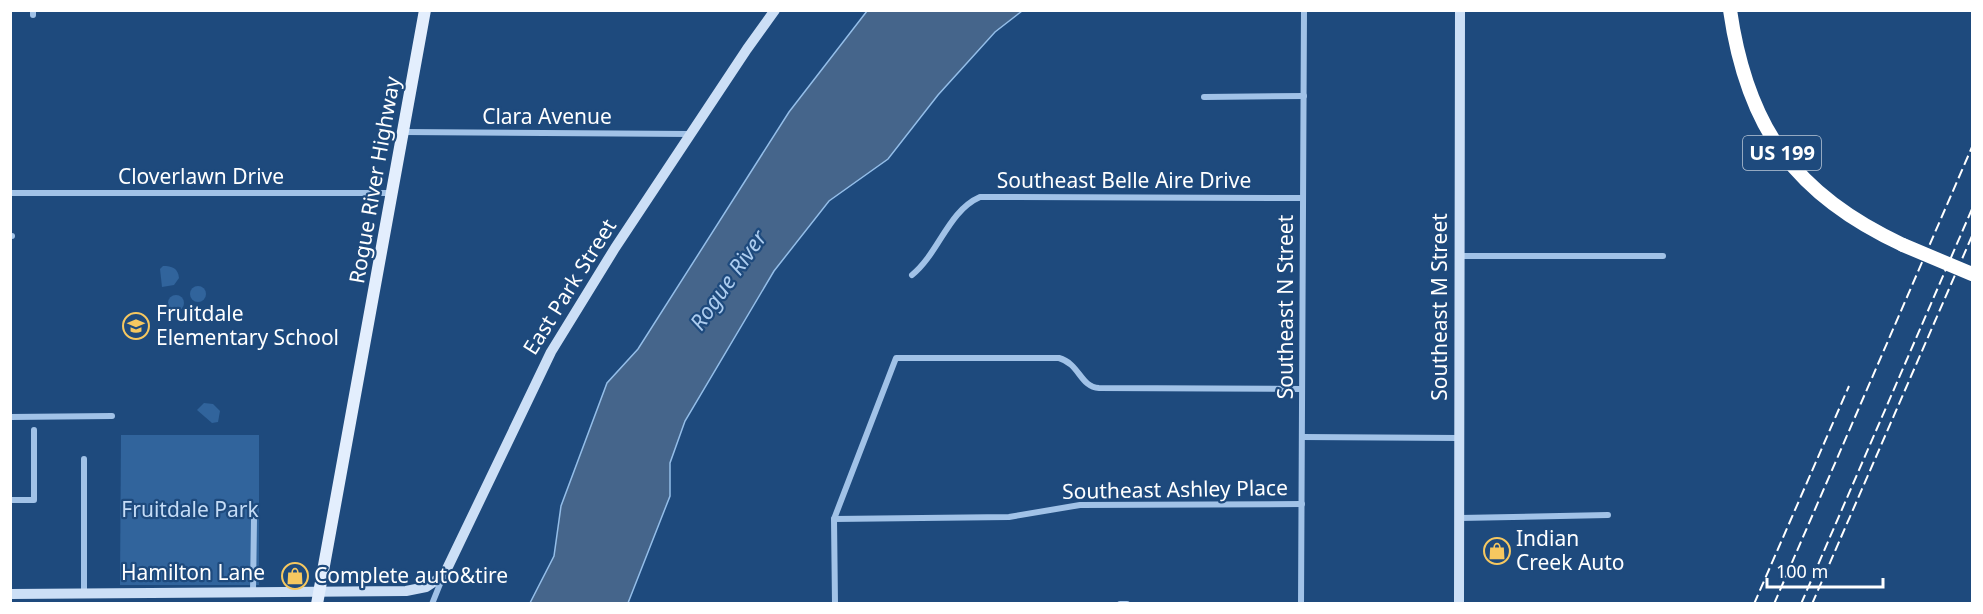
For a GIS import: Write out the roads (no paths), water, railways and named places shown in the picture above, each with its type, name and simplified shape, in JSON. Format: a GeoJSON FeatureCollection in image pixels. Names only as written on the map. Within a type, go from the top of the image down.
{"type":"FeatureCollection","features":[{"type":"Feature","properties":{"kind":"highway","name":"US 199"},"geometry":{"type":"LineString","coordinates":[[1730,10],[1743,76],[1760,117],[1783,154],[1804,179],[1832,205],[1864,226],[1972,274]]}},
{"type":"Feature","properties":{"kind":"main road","name":"Rogue River Highway"},"geometry":{"type":"LineString","coordinates":[[318,597],[425,10]]}},
{"type":"Feature","properties":{"kind":"street","name":"East Park Street"},"geometry":{"type":"LineString","coordinates":[[432,603],[551,352],[691,134],[775,10]]}},
{"type":"Feature","properties":{"kind":"street","name":"Southeast N Street"},"geometry":{"type":"LineString","coordinates":[[1301,603],[1304,10]]}},
{"type":"Feature","properties":{"kind":"street","name":"Southeast M Street"},"geometry":{"type":"LineString","coordinates":[[1459,603],[1460,10]]}},
{"type":"Feature","properties":{"kind":"street"},"geometry":{"type":"LineString","coordinates":[[1204,97],[1304,96]]}},
{"type":"Feature","properties":{"kind":"street","name":"Clara Avenue"},"geometry":{"type":"LineString","coordinates":[[404,132],[691,134]]}},
{"type":"Feature","properties":{"kind":"street","name":"Cloverlawn Drive"},"geometry":{"type":"LineString","coordinates":[[10,193],[392,193]]}},
{"type":"Feature","properties":{"kind":"street","name":"Southeast Belle Aire Drive"},"geometry":{"type":"LineString","coordinates":[[912,275],[928,260],[963,206],[980,197],[1302,198]]}},
{"type":"Feature","properties":{"kind":"street"},"geometry":{"type":"LineString","coordinates":[[1460,256],[1663,256]]}},
{"type":"Feature","properties":{"kind":"street"},"geometry":{"type":"LineString","coordinates":[[835,603],[834,519],[896,357],[1059,358],[1075,366],[1087,384],[1099,388],[1302,389]]}},
{"type":"Feature","properties":{"kind":"street"},"geometry":{"type":"LineString","coordinates":[[10,417],[112,416]]}},
{"type":"Feature","properties":{"kind":"street"},"geometry":{"type":"LineString","coordinates":[[10,500],[34,500],[34,430]]}},
{"type":"Feature","properties":{"kind":"street"},"geometry":{"type":"LineString","coordinates":[[1302,437],[1459,438]]}},
{"type":"Feature","properties":{"kind":"street"},"geometry":{"type":"LineString","coordinates":[[84,459],[84,593]]}},
{"type":"Feature","properties":{"kind":"street","name":"Southeast Ashley Place"},"geometry":{"type":"LineString","coordinates":[[834,519],[1009,517],[1080,505],[1302,504]]}},
{"type":"Feature","properties":{"kind":"street"},"geometry":{"type":"LineString","coordinates":[[1460,519],[1608,515]]}},
{"type":"Feature","properties":{"kind":"street"},"geometry":{"type":"LineString","coordinates":[[253,592],[254,519]]}},
{"type":"Feature","properties":{"kind":"street","name":"Hamilton Lane"},"geometry":{"type":"LineString","coordinates":[[10,594],[35,599],[84,593],[253,592],[318,597],[406,591],[426,587],[444,576]]}},
{"type":"Feature","properties":{"kind":"street"},"geometry":{"type":"LineString","coordinates":[[1120,603],[1127,603]]}},
{"type":"Feature","properties":{"kind":"water","name":"Rogue River"},"geometry":{"type":"Polygon","coordinates":[[[867,11],[1022,11],[995,32],[938,95],[888,159],[829,201],[774,271],[685,421],[670,463],[670,496],[628,603],[530,603],[554,556],[561,506],[607,383],[638,349],[789,112],[867,11]]]}},
{"type":"Feature","properties":{"kind":"railway"},"geometry":{"type":"LineString","coordinates":[[1774,604],[1972,147]]}},
{"type":"Feature","properties":{"kind":"railway"},"geometry":{"type":"LineString","coordinates":[[1801,604],[1972,209]]}},
{"type":"Feature","properties":{"kind":"railway"},"geometry":{"type":"LineString","coordinates":[[1812,604],[1972,236]]}},
{"type":"Feature","properties":{"kind":"railway"},"geometry":{"type":"LineString","coordinates":[[1754,604],[1849,386]]}},
{"type":"Feature","properties":{"kind":"place","name":"Fruitdale Elementary School"},"geometry":{"type":"Point","coordinates":[136,326]}},
{"type":"Feature","properties":{"kind":"place","name":"Indian Creek Auto"},"geometry":{"type":"Point","coordinates":[1497,551]}},
{"type":"Feature","properties":{"kind":"place","name":"Complete auto&tire"},"geometry":{"type":"Point","coordinates":[295,576]}},
{"type":"Feature","properties":{"kind":"park label","name":"Fruitdale Park"},"geometry":{"type":"Point","coordinates":[190,510]}}]}
